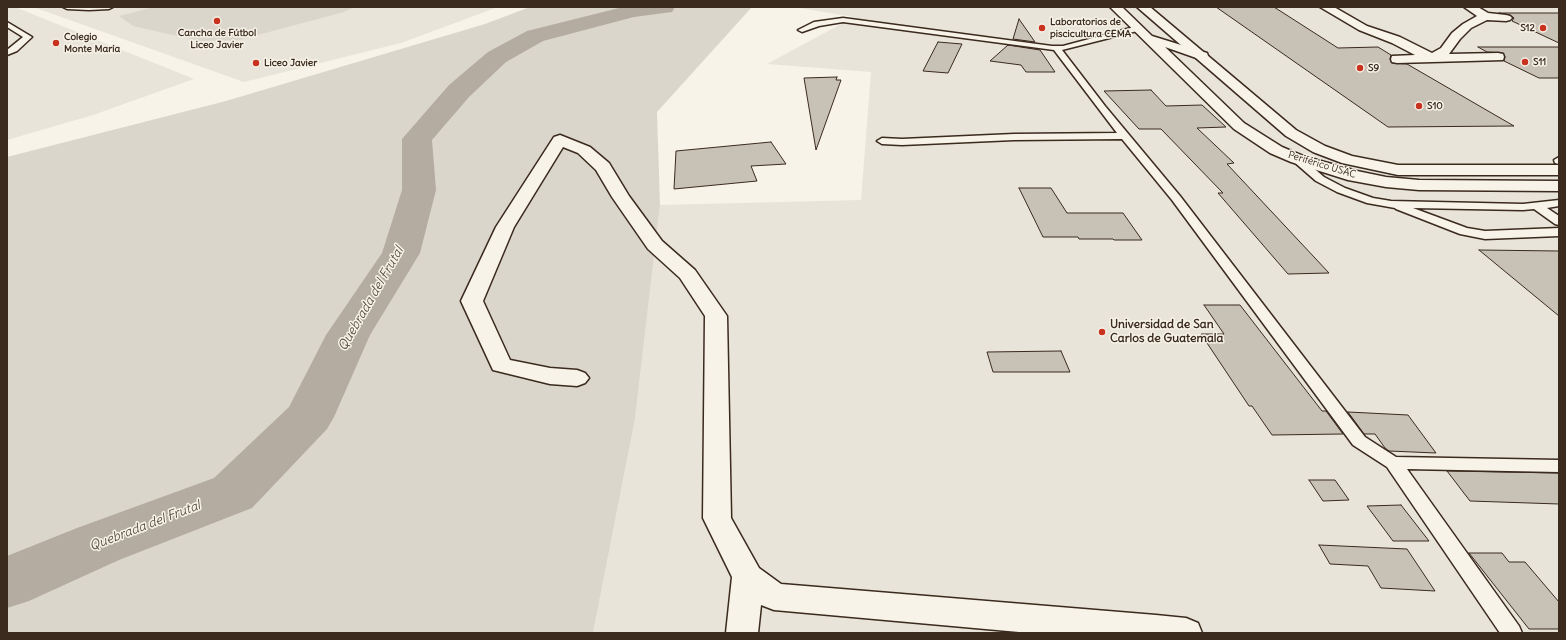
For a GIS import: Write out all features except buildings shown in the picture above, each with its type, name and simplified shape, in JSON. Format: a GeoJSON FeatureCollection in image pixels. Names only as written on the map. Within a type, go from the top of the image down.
{"type":"FeatureCollection","features":[{"type":"Feature","properties":{"kind":"street","name":"Periférico USAC"},"geometry":{"type":"LineString","coordinates":[[1116,7],[1239,126],[1276,150],[1297,159],[1354,176],[1400,183],[1420,185],[1559,186]]}},
{"type":"Feature","properties":{"kind":"street","name":"Periférico USAC"},"geometry":{"type":"LineString","coordinates":[[1143,7],[1291,133],[1319,149],[1348,160],[1398,170],[1559,170]]}},
{"type":"Feature","properties":{"kind":"street"},"geometry":{"type":"LineString","coordinates":[[1326,7],[1364,28],[1396,40],[1432,58]]}},
{"type":"Feature","properties":{"kind":"street"},"geometry":{"type":"LineString","coordinates":[[1470,7],[1484,16],[1506,18]]}},
{"type":"Feature","properties":{"kind":"street"},"geometry":{"type":"LineString","coordinates":[[1465,41],[1467,26],[1484,16]]}},
{"type":"Feature","properties":{"kind":"street"},"geometry":{"type":"LineString","coordinates":[[1142,32],[1202,56]]}},
{"type":"Feature","properties":{"kind":"street"},"geometry":{"type":"LineString","coordinates":[[1432,58],[1465,41]]}},
{"type":"Feature","properties":{"kind":"street"},"geometry":{"type":"LineString","coordinates":[[1397,58],[1498,57],[1465,41]]}},
{"type":"Feature","properties":{"kind":"street"},"geometry":{"type":"LineString","coordinates":[[577,378],[550,376],[501,365],[472,301],[505,227],[560,140],[584,150],[603,167],[621,197],[655,245],[688,274],[716,316],[717,518],[748,577],[774,597],[1167,632]]}},
{"type":"Feature","properties":{"kind":"street"},"geometry":{"type":"LineString","coordinates":[[742,633],[748,577]]}},
{"type":"Feature","properties":{"kind":"lane"},"geometry":{"type":"LineString","coordinates":[[67,7],[109,7]]}},
{"type":"Feature","properties":{"kind":"lane"},"geometry":{"type":"LineString","coordinates":[[802,30],[817,24],[843,20],[1056,48],[1063,48],[1142,32]]}},
{"type":"Feature","properties":{"kind":"lane"},"geometry":{"type":"LineString","coordinates":[[7,24],[28,37],[7,53]]}},
{"type":"Feature","properties":{"kind":"lane"},"geometry":{"type":"LineString","coordinates":[[1056,48],[1176,198],[1359,441],[1393,463],[1512,633]]}},
{"type":"Feature","properties":{"kind":"lane"},"geometry":{"type":"LineString","coordinates":[[882,141],[902,142],[1014,137],[1125,136]]}},
{"type":"Feature","properties":{"kind":"lane"},"geometry":{"type":"LineString","coordinates":[[1297,159],[1320,179],[1341,190],[1371,201],[1391,204],[1523,207],[1559,204]]}},
{"type":"Feature","properties":{"kind":"lane"},"geometry":{"type":"LineString","coordinates":[[1391,204],[1464,231],[1485,235],[1559,232]]}},
{"type":"Feature","properties":{"kind":"lane"},"geometry":{"type":"LineString","coordinates":[[1538,206],[1559,221]]}},
{"type":"Feature","properties":{"kind":"lane"},"geometry":{"type":"LineString","coordinates":[[1393,463],[1559,466]]}},
{"type":"Feature","properties":{"kind":"shaded area","name":"Colegio Monte María"},"geometry":{"type":"Polygon","coordinates":[[[7,7],[15,7],[194,79],[93,115],[7,140],[7,7]]]}},
{"type":"Feature","properties":{"kind":"shaded area","name":"Liceo Javier"},"geometry":{"type":"Polygon","coordinates":[[[33,7],[498,7],[401,43],[244,82],[33,7]]]}},
{"type":"Feature","properties":{"kind":"shaded area","name":"Cancha de Fútbol Liceo Javier"},"geometry":{"type":"Polygon","coordinates":[[[154,7],[355,7],[344,12],[239,40],[199,41],[133,26],[119,16],[154,7]]]}},
{"type":"Feature","properties":{"kind":"shaded area"},"geometry":{"type":"Polygon","coordinates":[[[530,7],[752,7],[657,112],[660,205],[635,419],[593,633],[7,633],[7,157],[226,101],[485,24],[530,7]]]}},
{"type":"Feature","properties":{"kind":"shaded area","name":"Universidad de San Carlos de Guatemala"},"geometry":{"type":"Polygon","coordinates":[[[793,7],[1559,7],[1559,633],[593,633],[635,419],[660,205],[861,200],[871,72],[767,64],[854,17],[793,7]]]}},
{"type":"Feature","properties":{"kind":"waterway","name":"Quebrada del Frutal"},"geometry":{"type":"LineString","coordinates":[[7,583],[98,544],[233,493],[309,417],[348,335],[401,253],[419,190],[417,139],[459,91],[497,57],[535,36],[633,11],[664,7]]}},
{"type":"Feature","properties":{"kind":"place","name":"Cancha de Fútbol Liceo Javier"},"geometry":{"type":"Point","coordinates":[217,21]}},
{"type":"Feature","properties":{"kind":"place","name":"Laboratorios de piscicultura CEMA"},"geometry":{"type":"Point","coordinates":[1042,28]}},
{"type":"Feature","properties":{"kind":"place","name":"S12"},"geometry":{"type":"Point","coordinates":[1543,28]}},
{"type":"Feature","properties":{"kind":"place","name":"Colegio Monte María"},"geometry":{"type":"Point","coordinates":[56,43]}},
{"type":"Feature","properties":{"kind":"place","name":"S11"},"geometry":{"type":"Point","coordinates":[1525,62]}},
{"type":"Feature","properties":{"kind":"place","name":"Liceo Javier"},"geometry":{"type":"Point","coordinates":[256,63]}},
{"type":"Feature","properties":{"kind":"place","name":"S9"},"geometry":{"type":"Point","coordinates":[1360,68]}},
{"type":"Feature","properties":{"kind":"place","name":"S10"},"geometry":{"type":"Point","coordinates":[1419,106]}},
{"type":"Feature","properties":{"kind":"place","name":"Universidad de San Carlos de Guatemala"},"geometry":{"type":"Point","coordinates":[1102,332]}}]}
